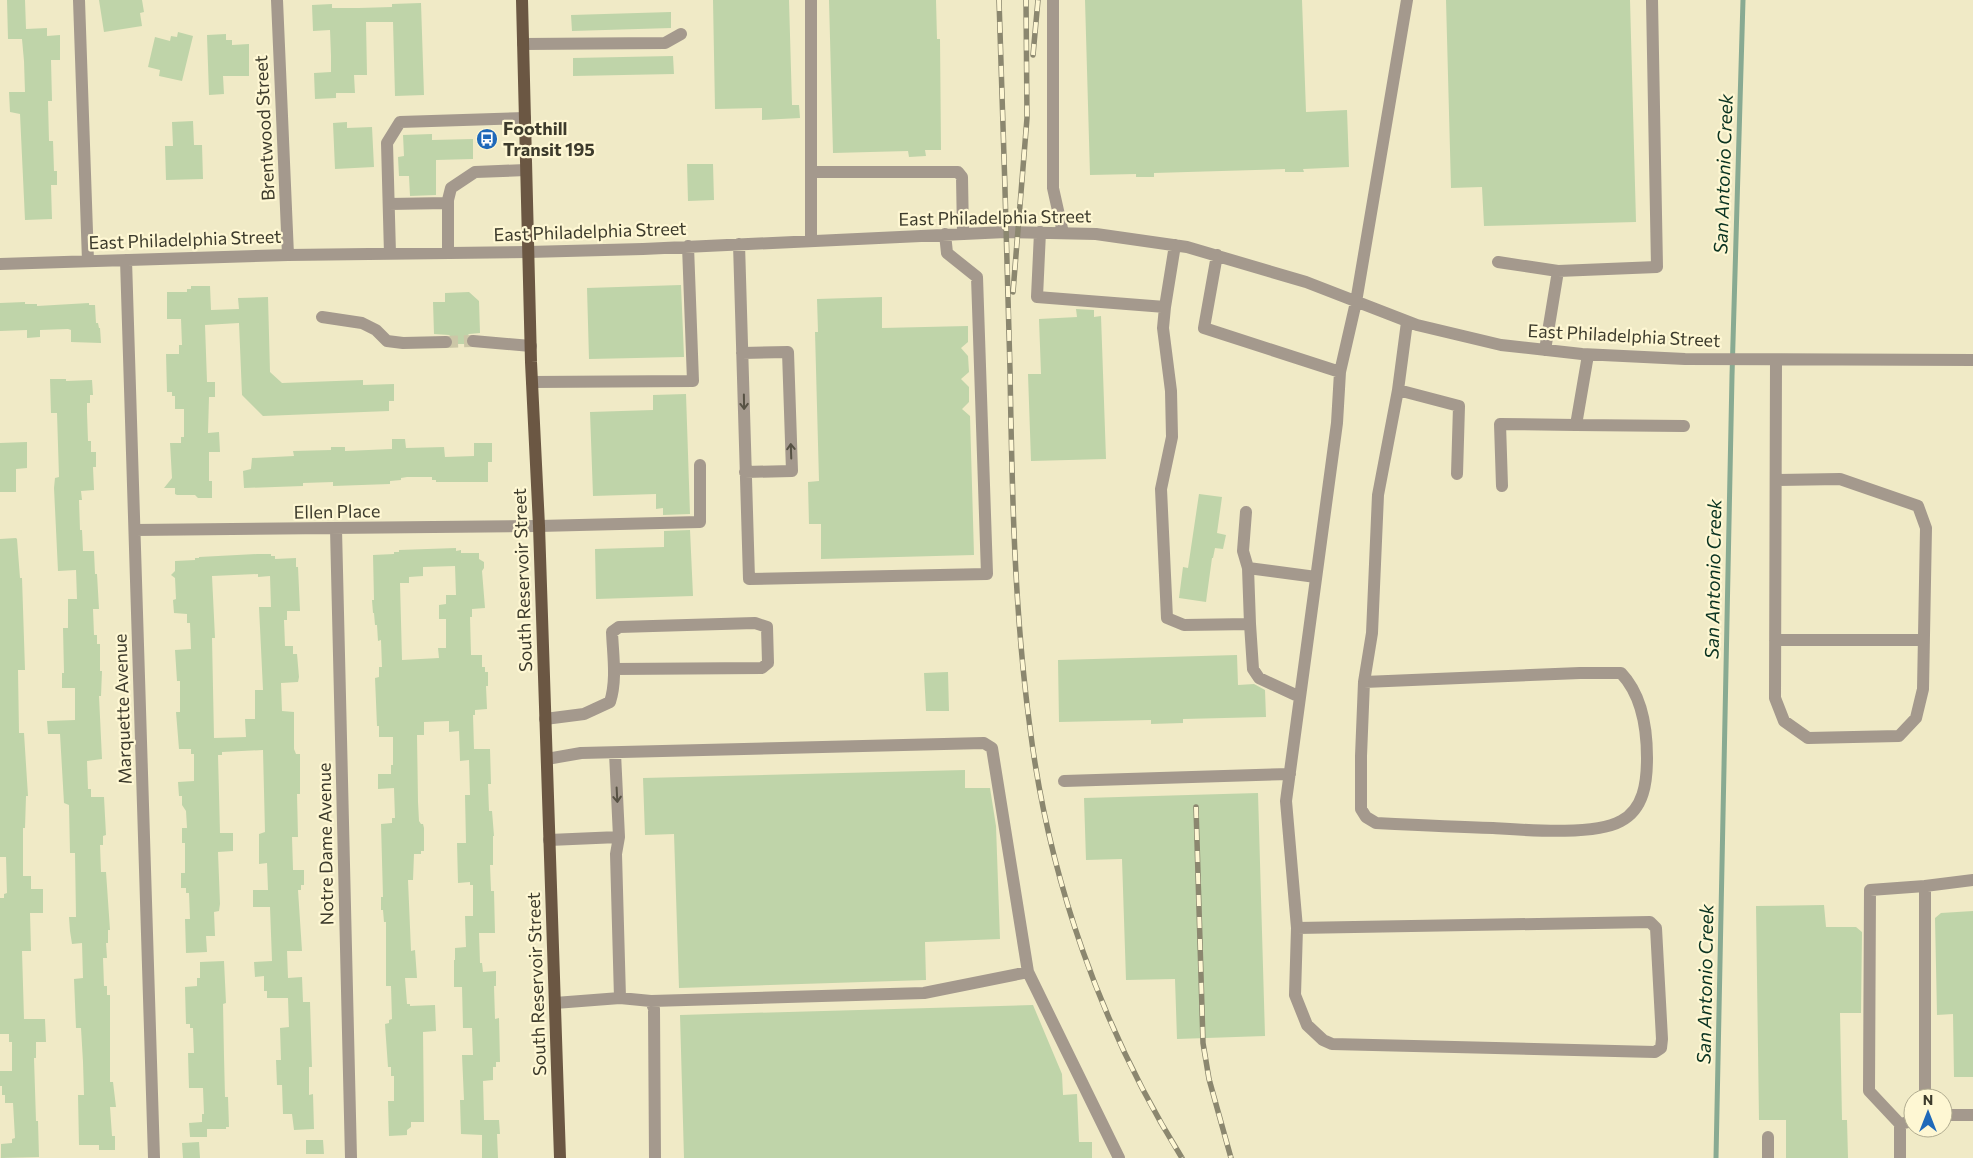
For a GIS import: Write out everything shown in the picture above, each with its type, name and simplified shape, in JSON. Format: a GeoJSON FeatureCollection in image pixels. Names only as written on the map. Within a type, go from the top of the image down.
{"type":"FeatureCollection","features":[{"type":"Feature","properties":{"kind":"main road","name":"South Reservoir Street"},"geometry":{"type":"LineString","coordinates":[[522,0],[532,382],[539,526],[560,1158]]}},
{"type":"Feature","properties":{"kind":"street"},"geometry":{"type":"LineString","coordinates":[[79,0],[88,261]]}},
{"type":"Feature","properties":{"kind":"street","name":"Brentwood Street"},"geometry":{"type":"LineString","coordinates":[[276,0],[288,255]]}},
{"type":"Feature","properties":{"kind":"street"},"geometry":{"type":"LineString","coordinates":[[811,0],[811,240]]}},
{"type":"Feature","properties":{"kind":"street"},"geometry":{"type":"LineString","coordinates":[[1053,0],[1053,188],[1063,233]]}},
{"type":"Feature","properties":{"kind":"street"},"geometry":{"type":"LineString","coordinates":[[1297,928],[1650,922],[1656,928],[1661,1048],[1656,1052],[1332,1044],[1323,1040],[1307,1025],[1296,995],[1297,928],[1286,801],[1337,422],[1340,372],[1356,302],[1407,0]]}},
{"type":"Feature","properties":{"kind":"street"},"geometry":{"type":"LineString","coordinates":[[1498,262],[1558,271],[1657,267],[1652,0]]}},
{"type":"Feature","properties":{"kind":"street"},"geometry":{"type":"LineString","coordinates":[[523,44],[665,43],[680,34]]}},
{"type":"Feature","properties":{"kind":"street"},"geometry":{"type":"LineString","coordinates":[[390,254],[387,143],[400,122],[525,118]]}},
{"type":"Feature","properties":{"kind":"street"},"geometry":{"type":"LineString","coordinates":[[448,253],[448,203],[451,188],[475,172],[526,170]]}},
{"type":"Feature","properties":{"kind":"street"},"geometry":{"type":"LineString","coordinates":[[811,172],[958,172],[962,177],[963,234]]}},
{"type":"Feature","properties":{"kind":"street"},"geometry":{"type":"LineString","coordinates":[[389,204],[448,203]]}},
{"type":"Feature","properties":{"kind":"street"},"geometry":{"type":"LineString","coordinates":[[1040,232],[1037,297],[1165,307]]}},
{"type":"Feature","properties":{"kind":"street","name":"East Philadelphia Street"},"geometry":{"type":"LineString","coordinates":[[0,264],[288,255],[528,252],[945,234],[1040,232],[1096,234],[1175,245],[1217,255],[1306,282],[1407,322],[1501,345],[1588,355],[1685,360],[1973,360]]}},
{"type":"Feature","properties":{"kind":"street"},"geometry":{"type":"LineString","coordinates":[[739,244],[749,579],[987,574],[977,277],[946,253],[945,234]]}},
{"type":"Feature","properties":{"kind":"street"},"geometry":{"type":"LineString","coordinates":[[1175,245],[1163,328],[1171,391],[1172,437],[1160,490],[1167,618],[1184,625],[1250,624]]}},
{"type":"Feature","properties":{"kind":"street"},"geometry":{"type":"LineString","coordinates":[[532,382],[693,381],[688,246]]}},
{"type":"Feature","properties":{"kind":"street"},"geometry":{"type":"LineString","coordinates":[[1217,255],[1204,328],[1340,372]]}},
{"type":"Feature","properties":{"kind":"street","name":"Marquette Avenue"},"geometry":{"type":"LineString","coordinates":[[126,260],[154,1158]]}},
{"type":"Feature","properties":{"kind":"street"},"geometry":{"type":"LineString","coordinates":[[1545,350],[1558,271]]}},
{"type":"Feature","properties":{"kind":"street"},"geometry":{"type":"LineString","coordinates":[[322,317],[362,323],[376,330],[387,341],[403,343],[446,342]]}},
{"type":"Feature","properties":{"kind":"street"},"geometry":{"type":"LineString","coordinates":[[1364,682],[1621,673],[1631,683],[1647,736],[1647,779],[1639,805],[1622,821],[1602,829],[1541,830],[1376,823],[1366,817],[1361,809],[1364,682],[1372,633],[1378,495],[1398,390],[1407,322]]}},
{"type":"Feature","properties":{"kind":"street"},"geometry":{"type":"LineString","coordinates":[[473,341],[531,346]]}},
{"type":"Feature","properties":{"kind":"street"},"geometry":{"type":"LineString","coordinates":[[742,353],[788,352],[792,471],[746,472]]}},
{"type":"Feature","properties":{"kind":"street"},"geometry":{"type":"LineString","coordinates":[[1576,425],[1588,355]]}},
{"type":"Feature","properties":{"kind":"street"},"geometry":{"type":"LineString","coordinates":[[1776,360],[1774,698],[1784,721],[1808,738],[1899,736],[1916,718],[1923,690],[1926,528],[1918,506],[1840,479],[1776,480]]}},
{"type":"Feature","properties":{"kind":"street"},"geometry":{"type":"LineString","coordinates":[[1398,390],[1459,406],[1457,474]]}},
{"type":"Feature","properties":{"kind":"street"},"geometry":{"type":"LineString","coordinates":[[1502,486],[1500,424],[1684,426]]}},
{"type":"Feature","properties":{"kind":"street","name":"Ellen Place"},"geometry":{"type":"LineString","coordinates":[[135,530],[336,529],[700,522],[700,465]]}},
{"type":"Feature","properties":{"kind":"street"},"geometry":{"type":"LineString","coordinates":[[1246,512],[1243,551],[1248,568],[1253,669],[1259,678],[1300,697]]}},
{"type":"Feature","properties":{"kind":"street","name":"Notre Dame Avenue"},"geometry":{"type":"LineString","coordinates":[[336,529],[351,1158]]}},
{"type":"Feature","properties":{"kind":"street"},"geometry":{"type":"LineString","coordinates":[[1248,568],[1316,578]]}},
{"type":"Feature","properties":{"kind":"street"},"geometry":{"type":"LineString","coordinates":[[545,719],[584,714],[610,702],[615,688],[612,632],[619,627],[755,622],[767,627],[768,663],[762,668],[614,669]]}},
{"type":"Feature","properties":{"kind":"street"},"geometry":{"type":"LineString","coordinates":[[1775,640],[1924,640]]}},
{"type":"Feature","properties":{"kind":"street"},"geometry":{"type":"LineString","coordinates":[[547,759],[581,753],[984,743],[992,748],[1028,972],[1119,1158]]}},
{"type":"Feature","properties":{"kind":"street"},"geometry":{"type":"LineString","coordinates":[[615,753],[619,837],[616,854],[620,998]]}},
{"type":"Feature","properties":{"kind":"street"},"geometry":{"type":"LineString","coordinates":[[1064,781],[1290,774]]}},
{"type":"Feature","properties":{"kind":"street"},"geometry":{"type":"LineString","coordinates":[[550,840],[619,837]]}},
{"type":"Feature","properties":{"kind":"street"},"geometry":{"type":"LineString","coordinates":[[1900,1158],[1900,1124],[1869,1092],[1870,890],[1973,880]]}},
{"type":"Feature","properties":{"kind":"street"},"geometry":{"type":"LineString","coordinates":[[1925,886],[1925,1088]]}},
{"type":"Feature","properties":{"kind":"street"},"geometry":{"type":"LineString","coordinates":[[555,1003],[620,998],[651,1001],[924,993],[1028,972]]}},
{"type":"Feature","properties":{"kind":"street"},"geometry":{"type":"LineString","coordinates":[[651,1001],[654,1009],[655,1158]]}},
{"type":"Feature","properties":{"kind":"street"},"geometry":{"type":"LineString","coordinates":[[1953,1115],[1973,1115]]}},
{"type":"Feature","properties":{"kind":"street"},"geometry":{"type":"LineString","coordinates":[[1768,1137],[1768,1158]]}},
{"type":"Feature","properties":{"kind":"building"},"geometry":{"type":"Polygon","coordinates":[[[7,0],[25,0],[26,29],[47,28],[47,36],[60,35],[60,60],[51,60],[52,101],[48,101],[49,141],[53,141],[54,171],[57,171],[57,185],[51,185],[52,219],[25,220],[20,114],[10,112],[9,92],[25,92],[24,61],[22,39],[8,39],[7,0]]]}},
{"type":"Feature","properties":{"kind":"building"},"geometry":{"type":"Polygon","coordinates":[[[99,0],[142,0],[144,12],[140,13],[142,26],[104,32],[99,0]]]}},
{"type":"Feature","properties":{"kind":"building"},"geometry":{"type":"Polygon","coordinates":[[[713,0],[789,0],[792,105],[799,105],[800,118],[762,120],[762,108],[715,109],[713,0]]]}},
{"type":"Feature","properties":{"kind":"building"},"geometry":{"type":"Polygon","coordinates":[[[829,0],[936,0],[937,39],[940,39],[941,150],[925,150],[926,156],[909,157],[908,151],[833,153],[829,0]]]}},
{"type":"Feature","properties":{"kind":"building"},"geometry":{"type":"Polygon","coordinates":[[[1085,0],[1302,0],[1306,112],[1347,110],[1349,167],[1303,169],[1304,172],[1285,172],[1285,169],[1154,173],[1154,177],[1136,177],[1136,174],[1090,175],[1085,0]]]}},
{"type":"Feature","properties":{"kind":"building"},"geometry":{"type":"Polygon","coordinates":[[[1446,0],[1630,0],[1636,222],[1484,226],[1482,187],[1451,188],[1446,0]]]}},
{"type":"Feature","properties":{"kind":"building"},"geometry":{"type":"Polygon","coordinates":[[[421,3],[424,95],[395,96],[393,22],[366,22],[367,75],[354,75],[355,93],[336,93],[336,98],[315,99],[314,73],[331,72],[331,56],[330,30],[313,31],[312,5],[332,4],[332,8],[359,8],[392,7],[392,4],[421,3]]]}},
{"type":"Feature","properties":{"kind":"building"},"geometry":{"type":"Polygon","coordinates":[[[671,12],[671,28],[572,31],[571,15],[671,12]]]}},
{"type":"Feature","properties":{"kind":"building"},"geometry":{"type":"Polygon","coordinates":[[[178,32],[193,36],[182,81],[159,76],[160,70],[148,67],[155,37],[170,41],[171,36],[177,37],[178,32]]]}},
{"type":"Feature","properties":{"kind":"building"},"geometry":{"type":"Polygon","coordinates":[[[226,34],[226,40],[232,40],[232,45],[249,44],[249,76],[223,76],[224,94],[209,95],[207,35],[226,34]]]}},
{"type":"Feature","properties":{"kind":"building"},"geometry":{"type":"Polygon","coordinates":[[[673,56],[674,74],[573,76],[573,58],[673,56]]]}},
{"type":"Feature","properties":{"kind":"building"},"geometry":{"type":"Polygon","coordinates":[[[193,121],[194,145],[202,145],[203,179],[166,180],[165,146],[173,146],[172,122],[193,121]]]}},
{"type":"Feature","properties":{"kind":"building"},"geometry":{"type":"Polygon","coordinates":[[[347,122],[347,128],[372,127],[374,167],[335,169],[333,123],[347,122]]]}},
{"type":"Feature","properties":{"kind":"building"},"geometry":{"type":"Polygon","coordinates":[[[432,134],[432,140],[473,139],[473,159],[436,160],[436,195],[410,196],[409,176],[399,176],[398,157],[404,156],[403,135],[432,134]]]}},
{"type":"Feature","properties":{"kind":"building"},"geometry":{"type":"Polygon","coordinates":[[[687,164],[713,164],[714,200],[688,201],[687,164]]]}},
{"type":"Feature","properties":{"kind":"building"},"geometry":{"type":"Polygon","coordinates":[[[681,285],[684,357],[589,359],[587,288],[681,285]]]}},
{"type":"Feature","properties":{"kind":"building"},"geometry":{"type":"Polygon","coordinates":[[[191,286],[210,286],[211,310],[239,309],[238,298],[268,297],[270,372],[282,383],[363,380],[363,385],[394,384],[394,401],[389,401],[389,411],[263,416],[242,395],[239,323],[205,325],[207,382],[215,382],[215,397],[209,397],[208,433],[219,432],[220,452],[209,452],[209,481],[212,481],[212,498],[198,498],[195,495],[177,495],[175,494],[175,488],[164,488],[172,478],[170,443],[181,443],[181,437],[184,437],[184,409],[175,409],[175,396],[172,396],[172,392],[167,392],[166,354],[179,354],[179,345],[182,345],[181,319],[167,319],[167,292],[187,292],[187,289],[191,289],[191,286]]]}},
{"type":"Feature","properties":{"kind":"building"},"geometry":{"type":"Polygon","coordinates":[[[469,292],[479,301],[480,333],[469,334],[466,337],[465,344],[454,344],[453,338],[449,335],[434,334],[433,302],[445,302],[445,293],[469,292]]]}},
{"type":"Feature","properties":{"kind":"building"},"geometry":{"type":"Polygon","coordinates":[[[882,297],[882,328],[968,326],[968,342],[961,348],[968,356],[969,372],[961,379],[969,387],[969,402],[962,409],[970,416],[974,555],[821,559],[821,524],[809,524],[808,482],[819,481],[815,332],[818,332],[817,299],[882,297]]]}},
{"type":"Feature","properties":{"kind":"building"},"geometry":{"type":"Polygon","coordinates":[[[25,302],[25,304],[37,304],[37,306],[89,303],[89,305],[95,305],[96,323],[98,323],[100,328],[101,343],[71,342],[71,330],[68,329],[40,330],[40,337],[27,338],[27,330],[0,331],[0,303],[25,302]]]}},
{"type":"Feature","properties":{"kind":"building"},"geometry":{"type":"Polygon","coordinates":[[[1076,309],[1094,310],[1094,317],[1101,316],[1106,459],[1031,461],[1028,374],[1041,374],[1039,319],[1077,317],[1076,309]]]}},
{"type":"Feature","properties":{"kind":"building"},"geometry":{"type":"Polygon","coordinates":[[[50,379],[66,379],[66,381],[92,380],[93,395],[90,395],[90,403],[87,403],[87,412],[88,441],[91,441],[91,452],[96,452],[96,467],[93,467],[94,490],[81,491],[82,500],[79,500],[83,551],[94,551],[99,609],[93,609],[94,635],[97,635],[97,644],[100,644],[100,671],[102,671],[101,696],[99,696],[102,759],[87,761],[88,789],[91,789],[91,797],[104,797],[106,835],[103,836],[103,845],[100,845],[101,872],[106,872],[110,930],[108,930],[108,943],[106,943],[107,958],[103,958],[104,986],[107,986],[107,995],[110,995],[110,1082],[113,1082],[116,1107],[110,1107],[112,1136],[115,1136],[115,1150],[99,1150],[99,1145],[79,1145],[78,1095],[84,1095],[81,1028],[76,1028],[74,979],[83,978],[82,943],[72,944],[70,931],[69,917],[76,917],[75,853],[70,853],[69,805],[64,803],[60,734],[48,734],[47,721],[75,720],[75,688],[62,688],[62,673],[64,673],[63,628],[68,628],[68,599],[77,599],[76,570],[58,571],[54,488],[55,478],[59,477],[57,413],[51,413],[50,379]]]}},
{"type":"Feature","properties":{"kind":"building"},"geometry":{"type":"Polygon","coordinates":[[[686,394],[690,514],[663,515],[663,508],[656,509],[656,494],[593,496],[590,412],[653,410],[653,395],[686,394]]]}},
{"type":"Feature","properties":{"kind":"building"},"geometry":{"type":"Polygon","coordinates":[[[392,439],[405,439],[406,448],[444,447],[445,457],[474,456],[474,443],[492,443],[492,462],[488,462],[488,482],[436,482],[436,480],[432,480],[432,477],[407,477],[401,478],[401,480],[390,481],[390,484],[333,486],[333,482],[303,483],[303,486],[244,488],[243,471],[251,469],[252,458],[294,456],[293,451],[331,450],[331,447],[345,447],[345,451],[392,449],[392,439]]]}},
{"type":"Feature","properties":{"kind":"building"},"geometry":{"type":"Polygon","coordinates":[[[27,442],[27,468],[16,469],[16,492],[0,492],[0,443],[27,442]]]}},
{"type":"Feature","properties":{"kind":"building"},"geometry":{"type":"Polygon","coordinates":[[[1199,494],[1222,497],[1217,533],[1226,535],[1223,549],[1215,548],[1212,558],[1206,602],[1179,598],[1183,567],[1188,568],[1199,494]]]}},
{"type":"Feature","properties":{"kind":"building"},"geometry":{"type":"Polygon","coordinates":[[[690,530],[693,596],[596,599],[595,549],[664,547],[664,531],[690,530]]]}},
{"type":"Feature","properties":{"kind":"building"},"geometry":{"type":"Polygon","coordinates":[[[16,538],[20,578],[22,578],[25,670],[18,670],[19,733],[24,733],[28,796],[26,796],[25,828],[23,828],[23,876],[31,876],[31,889],[43,889],[43,913],[30,913],[31,951],[22,951],[24,1019],[45,1019],[46,1042],[36,1042],[36,1058],[34,1058],[39,1157],[1,1158],[1,1144],[12,1143],[12,1139],[15,1138],[13,1103],[5,1103],[5,1095],[2,1095],[2,1086],[0,1086],[0,1071],[12,1071],[12,1042],[9,1042],[9,1034],[0,1034],[0,898],[4,898],[4,894],[7,893],[6,857],[0,857],[0,539],[16,538]]]}},
{"type":"Feature","properties":{"kind":"building"},"geometry":{"type":"Polygon","coordinates":[[[456,548],[456,551],[461,550],[461,553],[479,553],[479,559],[484,562],[482,571],[485,608],[472,609],[472,617],[470,617],[471,655],[482,655],[482,667],[485,667],[485,672],[488,672],[488,686],[486,686],[487,709],[475,710],[475,715],[473,715],[474,749],[490,749],[491,784],[488,784],[489,811],[492,811],[494,836],[493,865],[490,865],[491,891],[494,891],[495,933],[479,933],[480,963],[482,963],[483,972],[496,971],[496,986],[494,986],[495,1019],[499,1018],[500,1062],[496,1062],[496,1067],[493,1067],[493,1080],[483,1081],[484,1120],[499,1120],[500,1134],[497,1134],[498,1158],[482,1158],[482,1135],[461,1134],[460,1100],[464,1100],[462,1055],[473,1055],[472,1028],[463,1028],[462,987],[454,987],[454,960],[455,948],[466,947],[465,916],[473,916],[473,885],[470,885],[470,882],[458,883],[457,843],[466,843],[465,795],[470,795],[469,760],[460,761],[459,731],[449,732],[449,721],[424,722],[424,735],[417,735],[419,821],[423,824],[424,828],[424,851],[421,851],[421,854],[414,854],[413,880],[408,880],[411,951],[415,950],[417,978],[405,978],[407,1004],[410,1004],[410,1006],[435,1005],[436,1031],[423,1032],[424,1122],[411,1122],[407,1135],[389,1136],[388,1101],[394,1101],[394,1076],[391,1076],[391,1067],[388,1067],[385,1024],[389,1023],[389,1020],[392,1019],[391,986],[386,986],[386,922],[384,922],[383,910],[381,910],[381,897],[383,897],[381,824],[392,823],[392,818],[395,818],[394,788],[378,789],[378,774],[391,774],[391,765],[393,765],[393,737],[379,737],[379,726],[377,726],[375,678],[379,677],[379,667],[382,667],[381,640],[378,641],[372,600],[374,600],[373,555],[394,554],[394,552],[399,552],[399,550],[456,548]],[[455,566],[423,567],[423,576],[409,577],[409,583],[400,583],[402,660],[439,658],[438,648],[446,648],[446,619],[439,619],[439,605],[446,604],[446,595],[456,595],[455,566]]]}},
{"type":"Feature","properties":{"kind":"building"},"geometry":{"type":"Polygon","coordinates":[[[271,554],[271,556],[275,556],[275,559],[296,558],[296,567],[298,567],[300,611],[287,611],[287,620],[284,620],[285,646],[293,646],[293,654],[297,654],[299,677],[298,682],[281,683],[282,711],[294,712],[294,749],[296,754],[300,754],[300,794],[297,794],[298,837],[292,837],[293,870],[304,870],[304,885],[301,885],[301,890],[298,890],[302,951],[287,951],[288,978],[302,977],[303,1002],[310,1002],[312,1067],[309,1067],[309,1095],[313,1094],[314,1129],[294,1130],[292,1114],[283,1114],[282,1085],[277,1085],[276,1060],[281,1060],[280,1028],[289,1027],[288,998],[267,998],[267,991],[264,991],[264,976],[255,977],[254,962],[272,961],[270,907],[253,907],[253,890],[268,890],[267,863],[259,864],[259,834],[265,832],[263,750],[222,752],[222,755],[218,755],[220,833],[233,833],[233,851],[218,852],[220,904],[219,911],[214,912],[215,936],[206,936],[207,952],[186,953],[185,919],[190,919],[189,893],[186,893],[186,888],[181,888],[181,873],[185,873],[185,843],[182,843],[182,828],[187,828],[186,811],[182,805],[182,796],[179,796],[178,782],[194,781],[194,754],[191,754],[191,749],[179,749],[176,712],[180,712],[180,681],[177,681],[175,650],[191,649],[190,623],[187,623],[187,614],[174,613],[173,600],[176,599],[175,578],[171,575],[175,571],[175,561],[195,560],[195,558],[271,554]],[[258,574],[212,576],[215,638],[212,638],[214,738],[246,737],[245,719],[255,719],[255,690],[263,690],[259,607],[271,607],[270,576],[258,577],[258,574]]]}},
{"type":"Feature","properties":{"kind":"building"},"geometry":{"type":"Polygon","coordinates":[[[1237,655],[1238,685],[1254,684],[1265,690],[1266,717],[1183,719],[1183,723],[1151,724],[1151,720],[1059,722],[1058,660],[1237,655]]]}},
{"type":"Feature","properties":{"kind":"building"},"geometry":{"type":"Polygon","coordinates":[[[948,672],[949,711],[926,711],[924,673],[948,672]]]}},
{"type":"Feature","properties":{"kind":"building"},"geometry":{"type":"Polygon","coordinates":[[[965,770],[965,788],[990,788],[996,826],[1000,939],[925,942],[926,980],[679,988],[674,834],[645,835],[643,778],[965,770]]]}},
{"type":"Feature","properties":{"kind":"building"},"geometry":{"type":"Polygon","coordinates":[[[1258,793],[1265,1036],[1177,1039],[1175,979],[1126,980],[1122,859],[1086,860],[1084,798],[1258,793]]]}},
{"type":"Feature","properties":{"kind":"building"},"geometry":{"type":"Polygon","coordinates":[[[1824,905],[1826,927],[1856,927],[1862,932],[1861,1013],[1840,1013],[1842,1120],[1847,1120],[1848,1158],[1786,1158],[1786,1120],[1759,1120],[1756,906],[1824,905]]]}},
{"type":"Feature","properties":{"kind":"building"},"geometry":{"type":"Polygon","coordinates":[[[1973,911],[1973,1077],[1954,1077],[1953,1014],[1937,1015],[1935,918],[1941,913],[1973,911]]]}},
{"type":"Feature","properties":{"kind":"building"},"geometry":{"type":"Polygon","coordinates":[[[224,961],[226,1003],[223,1004],[225,1097],[228,1097],[229,1127],[226,1127],[226,1129],[207,1129],[207,1137],[190,1137],[189,1123],[202,1122],[202,1114],[204,1114],[203,1088],[189,1088],[188,1053],[194,1053],[193,1028],[190,1028],[190,1024],[186,1024],[185,987],[197,986],[197,978],[200,978],[200,962],[224,961]]]}},
{"type":"Feature","properties":{"kind":"building"},"geometry":{"type":"Polygon","coordinates":[[[1033,1005],[1062,1074],[1063,1095],[1077,1094],[1079,1142],[1092,1142],[1092,1158],[684,1158],[680,1015],[1033,1005]]]}},
{"type":"Feature","properties":{"kind":"building"},"geometry":{"type":"Polygon","coordinates":[[[306,1140],[323,1140],[324,1154],[306,1154],[306,1140]]]}},
{"type":"Feature","properties":{"kind":"building"},"geometry":{"type":"Polygon","coordinates":[[[199,1142],[200,1158],[183,1158],[182,1143],[199,1142]]]}},
{"type":"Feature","properties":{"kind":"waterway","name":"San Antonio Creek"},"geometry":{"type":"LineString","coordinates":[[1716,1158],[1732,376],[1743,0]]}},
{"type":"Feature","properties":{"kind":"tunnel"},"geometry":{"type":"LineString","coordinates":[[446,342],[473,341]]}},
{"type":"Feature","properties":{"kind":"railway"},"geometry":{"type":"LineString","coordinates":[[999,0],[1015,549],[1020,639],[1030,728],[1050,841],[1083,951],[1103,1005],[1127,1057],[1153,1108],[1182,1158]]}},
{"type":"Feature","properties":{"kind":"railway"},"geometry":{"type":"LineString","coordinates":[[1013,292],[1027,118],[1026,0]]}},
{"type":"Feature","properties":{"kind":"railway"},"geometry":{"type":"LineString","coordinates":[[1033,55],[1038,0]]}},
{"type":"Feature","properties":{"kind":"railway"},"geometry":{"type":"LineString","coordinates":[[1196,807],[1203,1043],[1209,1079],[1231,1158]]}},
{"type":"Feature","properties":{"kind":"place","name":"Foothill Transit 195"},"geometry":{"type":"Point","coordinates":[487,139]}}]}
